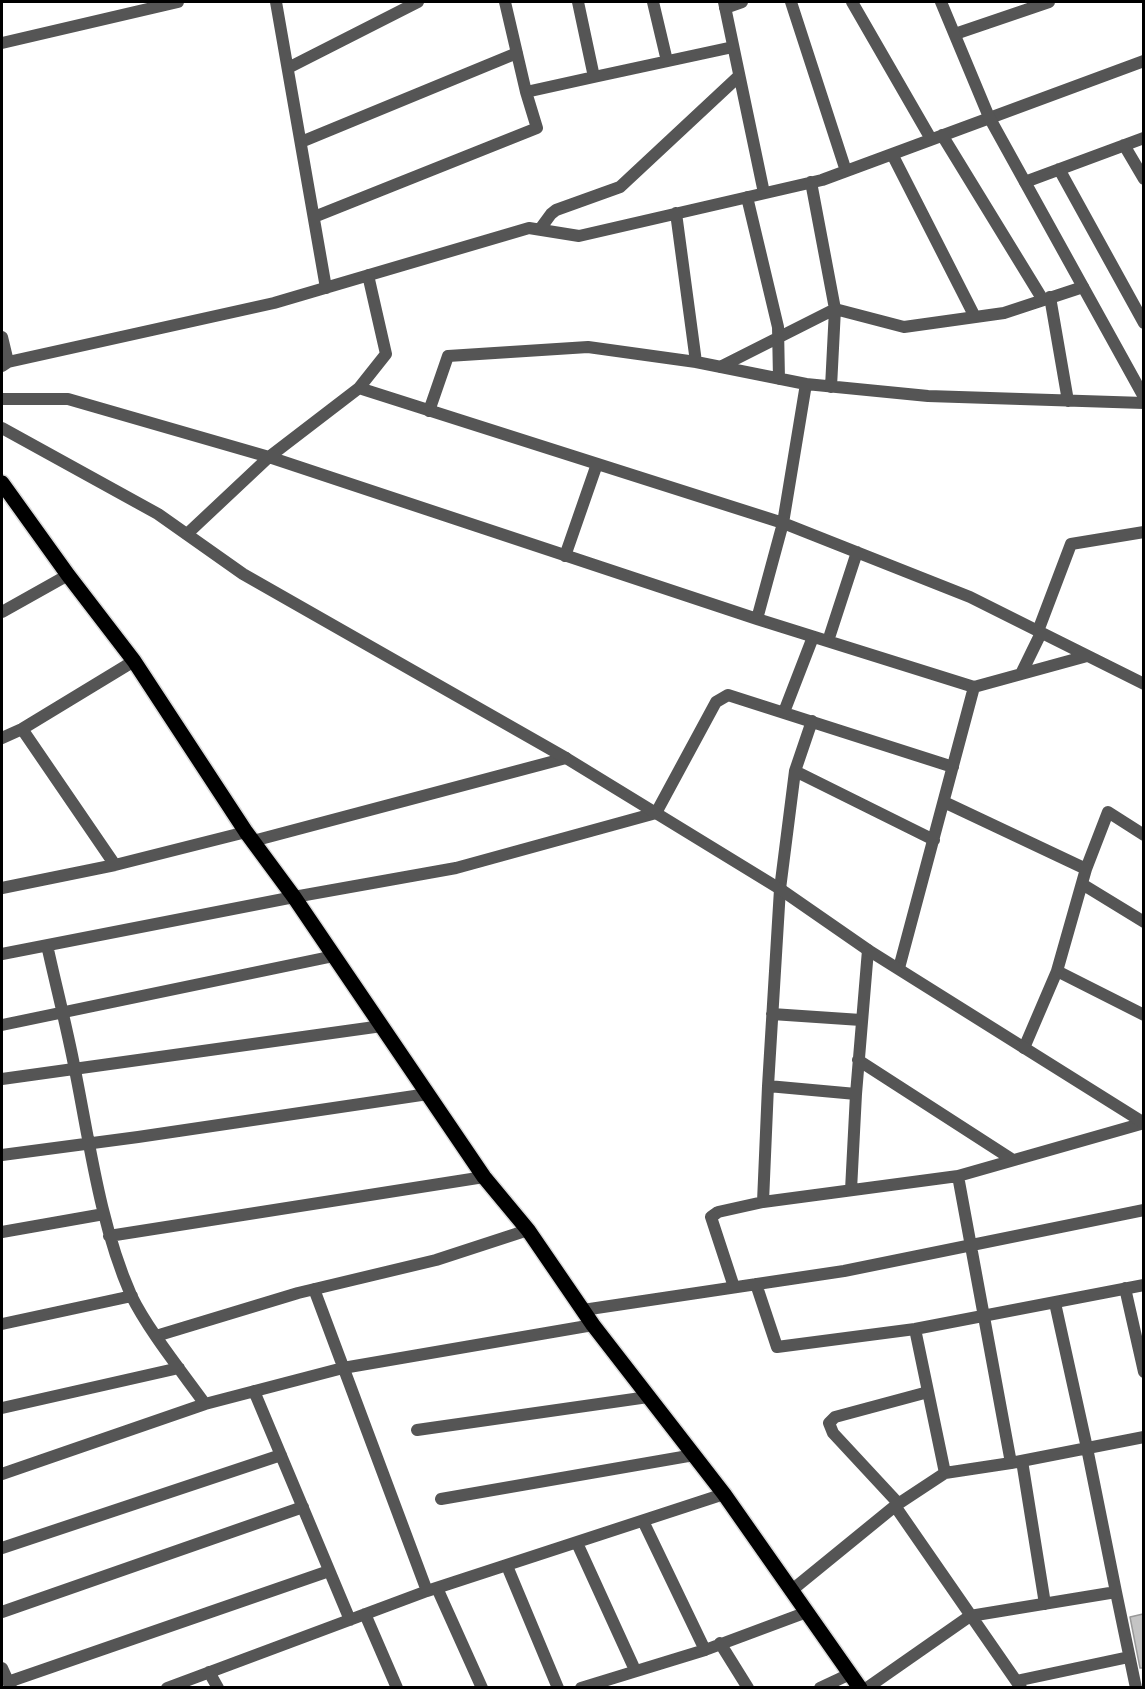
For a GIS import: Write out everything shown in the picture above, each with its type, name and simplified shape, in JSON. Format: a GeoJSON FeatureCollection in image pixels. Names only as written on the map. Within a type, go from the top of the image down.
{"type":"FeatureCollection","features":[{"type":"Feature","properties":{"kind":"main road"},"geometry":{"type":"LineString","coordinates":[[2,483],[134,661],[249,837],[294,897],[484,1177],[528,1230],[593,1325],[724,1494],[860,1688]]}},
{"type":"Feature","properties":{"kind":"street"},"geometry":{"type":"LineString","coordinates":[[2,43],[178,2]]}},
{"type":"Feature","properties":{"kind":"street"},"geometry":{"type":"LineString","coordinates":[[276,2],[326,288]]}},
{"type":"Feature","properties":{"kind":"street"},"geometry":{"type":"LineString","coordinates":[[288,68],[418,2]]}},
{"type":"Feature","properties":{"kind":"street"},"geometry":{"type":"LineString","coordinates":[[314,217],[537,128],[526,93],[505,2]]}},
{"type":"Feature","properties":{"kind":"street"},"geometry":{"type":"LineString","coordinates":[[578,2],[594,77]]}},
{"type":"Feature","properties":{"kind":"street"},"geometry":{"type":"LineString","coordinates":[[653,2],[667,62]]}},
{"type":"Feature","properties":{"kind":"street"},"geometry":{"type":"LineString","coordinates":[[742,2],[725,5],[764,193]]}},
{"type":"Feature","properties":{"kind":"street"},"geometry":{"type":"LineString","coordinates":[[791,2],[846,171]]}},
{"type":"Feature","properties":{"kind":"street"},"geometry":{"type":"LineString","coordinates":[[852,2],[936,137],[1046,299],[1068,401]]}},
{"type":"Feature","properties":{"kind":"street"},"geometry":{"type":"LineString","coordinates":[[941,2],[989,117],[1143,398]]}},
{"type":"Feature","properties":{"kind":"street"},"geometry":{"type":"LineString","coordinates":[[955,34],[1048,2]]}},
{"type":"Feature","properties":{"kind":"street"},"geometry":{"type":"LineString","coordinates":[[526,93],[734,47]]}},
{"type":"Feature","properties":{"kind":"street"},"geometry":{"type":"LineString","coordinates":[[301,142],[517,53]]}},
{"type":"Feature","properties":{"kind":"street"},"geometry":{"type":"LineString","coordinates":[[2,337],[5,364],[274,303],[529,228],[579,236],[811,182],[1143,61]]}},
{"type":"Feature","properties":{"kind":"street"},"geometry":{"type":"LineString","coordinates":[[540,229],[556,210],[608,194],[624,184],[739,76]]}},
{"type":"Feature","properties":{"kind":"street"},"geometry":{"type":"LineString","coordinates":[[1025,182],[1143,138]]}},
{"type":"Feature","properties":{"kind":"street"},"geometry":{"type":"LineString","coordinates":[[1124,145],[1143,179]]}},
{"type":"Feature","properties":{"kind":"street"},"geometry":{"type":"LineString","coordinates":[[892,154],[975,317]]}},
{"type":"Feature","properties":{"kind":"street"},"geometry":{"type":"LineString","coordinates":[[1059,169],[1143,323]]}},
{"type":"Feature","properties":{"kind":"street"},"geometry":{"type":"LineString","coordinates":[[811,182],[835,309],[831,387]]}},
{"type":"Feature","properties":{"kind":"street"},"geometry":{"type":"LineString","coordinates":[[747,197],[776,318],[779,379]]}},
{"type":"Feature","properties":{"kind":"street"},"geometry":{"type":"LineString","coordinates":[[676,213],[696,362]]}},
{"type":"Feature","properties":{"kind":"street"},"geometry":{"type":"LineString","coordinates":[[187,534],[269,457],[358,388],[386,354],[368,275]]}},
{"type":"Feature","properties":{"kind":"street"},"geometry":{"type":"LineString","coordinates":[[720,366],[835,309],[904,327],[1004,313],[1083,287]]}},
{"type":"Feature","properties":{"kind":"street"},"geometry":{"type":"LineString","coordinates":[[429,411],[448,356],[588,347],[696,362],[831,387],[928,396],[1143,403]]}},
{"type":"Feature","properties":{"kind":"street"},"geometry":{"type":"LineString","coordinates":[[757,619],[783,523],[806,384]]}},
{"type":"Feature","properties":{"kind":"street"},"geometry":{"type":"LineString","coordinates":[[358,388],[783,523],[970,597],[1143,684]]}},
{"type":"Feature","properties":{"kind":"street"},"geometry":{"type":"LineString","coordinates":[[2,399],[68,399],[269,457],[757,619],[974,687],[1087,656]]}},
{"type":"Feature","properties":{"kind":"street"},"geometry":{"type":"LineString","coordinates":[[2,428],[158,514],[243,574],[566,758],[780,889],[868,950],[900,968],[1143,1123]]}},
{"type":"Feature","properties":{"kind":"street"},"geometry":{"type":"LineString","coordinates":[[565,556],[597,464]]}},
{"type":"Feature","properties":{"kind":"street"},"geometry":{"type":"LineString","coordinates":[[1021,674],[1040,632],[1071,544],[1143,532]]}},
{"type":"Feature","properties":{"kind":"street"},"geometry":{"type":"LineString","coordinates":[[828,641],[857,552]]}},
{"type":"Feature","properties":{"kind":"street"},"geometry":{"type":"LineString","coordinates":[[2,612],[68,575]]}},
{"type":"Feature","properties":{"kind":"street"},"geometry":{"type":"LineString","coordinates":[[784,712],[813,637]]}},
{"type":"Feature","properties":{"kind":"street"},"geometry":{"type":"LineString","coordinates":[[2,738],[22,729],[134,661]]}},
{"type":"Feature","properties":{"kind":"street"},"geometry":{"type":"LineString","coordinates":[[900,968],[974,687]]}},
{"type":"Feature","properties":{"kind":"street"},"geometry":{"type":"LineString","coordinates":[[2,954],[456,868],[656,813],[719,699],[724,696],[732,696],[953,766]]}},
{"type":"Feature","properties":{"kind":"street"},"geometry":{"type":"LineString","coordinates":[[763,1202],[780,889],[795,771],[812,721]]}},
{"type":"Feature","properties":{"kind":"street"},"geometry":{"type":"LineString","coordinates":[[22,729],[115,865]]}},
{"type":"Feature","properties":{"kind":"street"},"geometry":{"type":"LineString","coordinates":[[2,875],[6,887],[115,865],[249,837],[566,758]]}},
{"type":"Feature","properties":{"kind":"street"},"geometry":{"type":"LineString","coordinates":[[795,771],[934,840]]}},
{"type":"Feature","properties":{"kind":"street"},"geometry":{"type":"LineString","coordinates":[[944,802],[1086,869]]}},
{"type":"Feature","properties":{"kind":"street"},"geometry":{"type":"LineString","coordinates":[[1024,1048],[1057,971],[1086,869],[1108,812],[1143,835]]}},
{"type":"Feature","properties":{"kind":"street"},"geometry":{"type":"LineString","coordinates":[[1082,884],[1143,922]]}},
{"type":"Feature","properties":{"kind":"street"},"geometry":{"type":"LineString","coordinates":[[47,945],[109,1236],[132,1296],[156,1335],[206,1404]]}},
{"type":"Feature","properties":{"kind":"street"},"geometry":{"type":"LineString","coordinates":[[851,1190],[858,1060],[868,950]]}},
{"type":"Feature","properties":{"kind":"street"},"geometry":{"type":"LineString","coordinates":[[2,1025],[334,956]]}},
{"type":"Feature","properties":{"kind":"street"},"geometry":{"type":"LineString","coordinates":[[1057,971],[1143,1015]]}},
{"type":"Feature","properties":{"kind":"street"},"geometry":{"type":"LineString","coordinates":[[772,1014],[861,1020]]}},
{"type":"Feature","properties":{"kind":"street"},"geometry":{"type":"LineString","coordinates":[[2,1078],[382,1026]]}},
{"type":"Feature","properties":{"kind":"street"},"geometry":{"type":"LineString","coordinates":[[858,1060],[1012,1160]]}},
{"type":"Feature","properties":{"kind":"street"},"geometry":{"type":"LineString","coordinates":[[768,1086],[856,1094]]}},
{"type":"Feature","properties":{"kind":"street"},"geometry":{"type":"LineString","coordinates":[[2,1155],[428,1094]]}},
{"type":"Feature","properties":{"kind":"street"},"geometry":{"type":"LineString","coordinates":[[734,1287],[711,1217],[718,1212],[763,1202],[958,1176],[1143,1123]]}},
{"type":"Feature","properties":{"kind":"street"},"geometry":{"type":"LineString","coordinates":[[958,1176],[1045,1604]]}},
{"type":"Feature","properties":{"kind":"street"},"geometry":{"type":"LineString","coordinates":[[109,1236],[484,1177]]}},
{"type":"Feature","properties":{"kind":"street"},"geometry":{"type":"LineString","coordinates":[[583,1310],[844,1271],[1143,1210]]}},
{"type":"Feature","properties":{"kind":"street"},"geometry":{"type":"LineString","coordinates":[[2,1232],[104,1214]]}},
{"type":"Feature","properties":{"kind":"street"},"geometry":{"type":"LineString","coordinates":[[156,1335],[314,1289],[436,1260],[528,1230]]}},
{"type":"Feature","properties":{"kind":"street"},"geometry":{"type":"LineString","coordinates":[[756,1284],[777,1347],[915,1329],[1143,1285]]}},
{"type":"Feature","properties":{"kind":"street"},"geometry":{"type":"LineString","coordinates":[[1125,1288],[1143,1372]]}},
{"type":"Feature","properties":{"kind":"street"},"geometry":{"type":"LineString","coordinates":[[314,1289],[343,1368],[432,1590],[482,1688]]}},
{"type":"Feature","properties":{"kind":"street"},"geometry":{"type":"LineString","coordinates":[[2,1324],[132,1296]]}},
{"type":"Feature","properties":{"kind":"street"},"geometry":{"type":"LineString","coordinates":[[1055,1303],[1136,1688]]}},
{"type":"Feature","properties":{"kind":"street"},"geometry":{"type":"LineString","coordinates":[[2,1474],[206,1404],[343,1368],[593,1325]]}},
{"type":"Feature","properties":{"kind":"street"},"geometry":{"type":"LineString","coordinates":[[915,1329],[945,1473]]}},
{"type":"Feature","properties":{"kind":"street"},"geometry":{"type":"LineString","coordinates":[[2,1408],[179,1368]]}},
{"type":"Feature","properties":{"kind":"street"},"geometry":{"type":"LineString","coordinates":[[254,1391],[350,1620]]}},
{"type":"Feature","properties":{"kind":"street"},"geometry":{"type":"LineString","coordinates":[[928,1392],[835,1417],[829,1423],[833,1433],[897,1504],[970,1616],[1019,1684],[1130,1657]]}},
{"type":"Feature","properties":{"kind":"street"},"geometry":{"type":"LineString","coordinates":[[417,1430],[648,1397]]}},
{"type":"Feature","properties":{"kind":"street"},"geometry":{"type":"LineString","coordinates":[[792,1590],[897,1504],[945,1473],[1016,1462],[1143,1437]]}},
{"type":"Feature","properties":{"kind":"street"},"geometry":{"type":"LineString","coordinates":[[2,1548],[280,1455]]}},
{"type":"Feature","properties":{"kind":"street"},"geometry":{"type":"LineString","coordinates":[[441,1499],[694,1455]]}},
{"type":"Feature","properties":{"kind":"street"},"geometry":{"type":"LineString","coordinates":[[167,1688],[432,1590],[724,1494]]}},
{"type":"Feature","properties":{"kind":"street"},"geometry":{"type":"LineString","coordinates":[[2,1612],[303,1507]]}},
{"type":"Feature","properties":{"kind":"street"},"geometry":{"type":"LineString","coordinates":[[643,1521],[705,1650]]}},
{"type":"Feature","properties":{"kind":"street"},"geometry":{"type":"LineString","coordinates":[[577,1543],[635,1670]]}},
{"type":"Feature","properties":{"kind":"street"},"geometry":{"type":"LineString","coordinates":[[507,1566],[558,1688]]}},
{"type":"Feature","properties":{"kind":"street"},"geometry":{"type":"LineString","coordinates":[[2,1668],[9,1685],[329,1571]]}},
{"type":"Feature","properties":{"kind":"street"},"geometry":{"type":"LineString","coordinates":[[867,1688],[970,1616],[1116,1592]]}},
{"type":"Feature","properties":{"kind":"street"},"geometry":{"type":"LineString","coordinates":[[581,1688],[613,1682],[635,1670],[705,1650],[807,1612]]}},
{"type":"Feature","properties":{"kind":"street"},"geometry":{"type":"LineString","coordinates":[[365,1614],[398,1688]]}},
{"type":"Feature","properties":{"kind":"street"},"geometry":{"type":"LineString","coordinates":[[720,1643],[748,1688]]}},
{"type":"Feature","properties":{"kind":"street"},"geometry":{"type":"LineString","coordinates":[[209,1672],[218,1688]]}},
{"type":"Feature","properties":{"kind":"street"},"geometry":{"type":"LineString","coordinates":[[820,1688],[850,1674]]}},
{"type":"Feature","properties":{"kind":"building"},"geometry":{"type":"Polygon","coordinates":[[[1143,1614],[1143,1668],[1140,1668],[1130,1617],[1143,1614]]]}}]}
